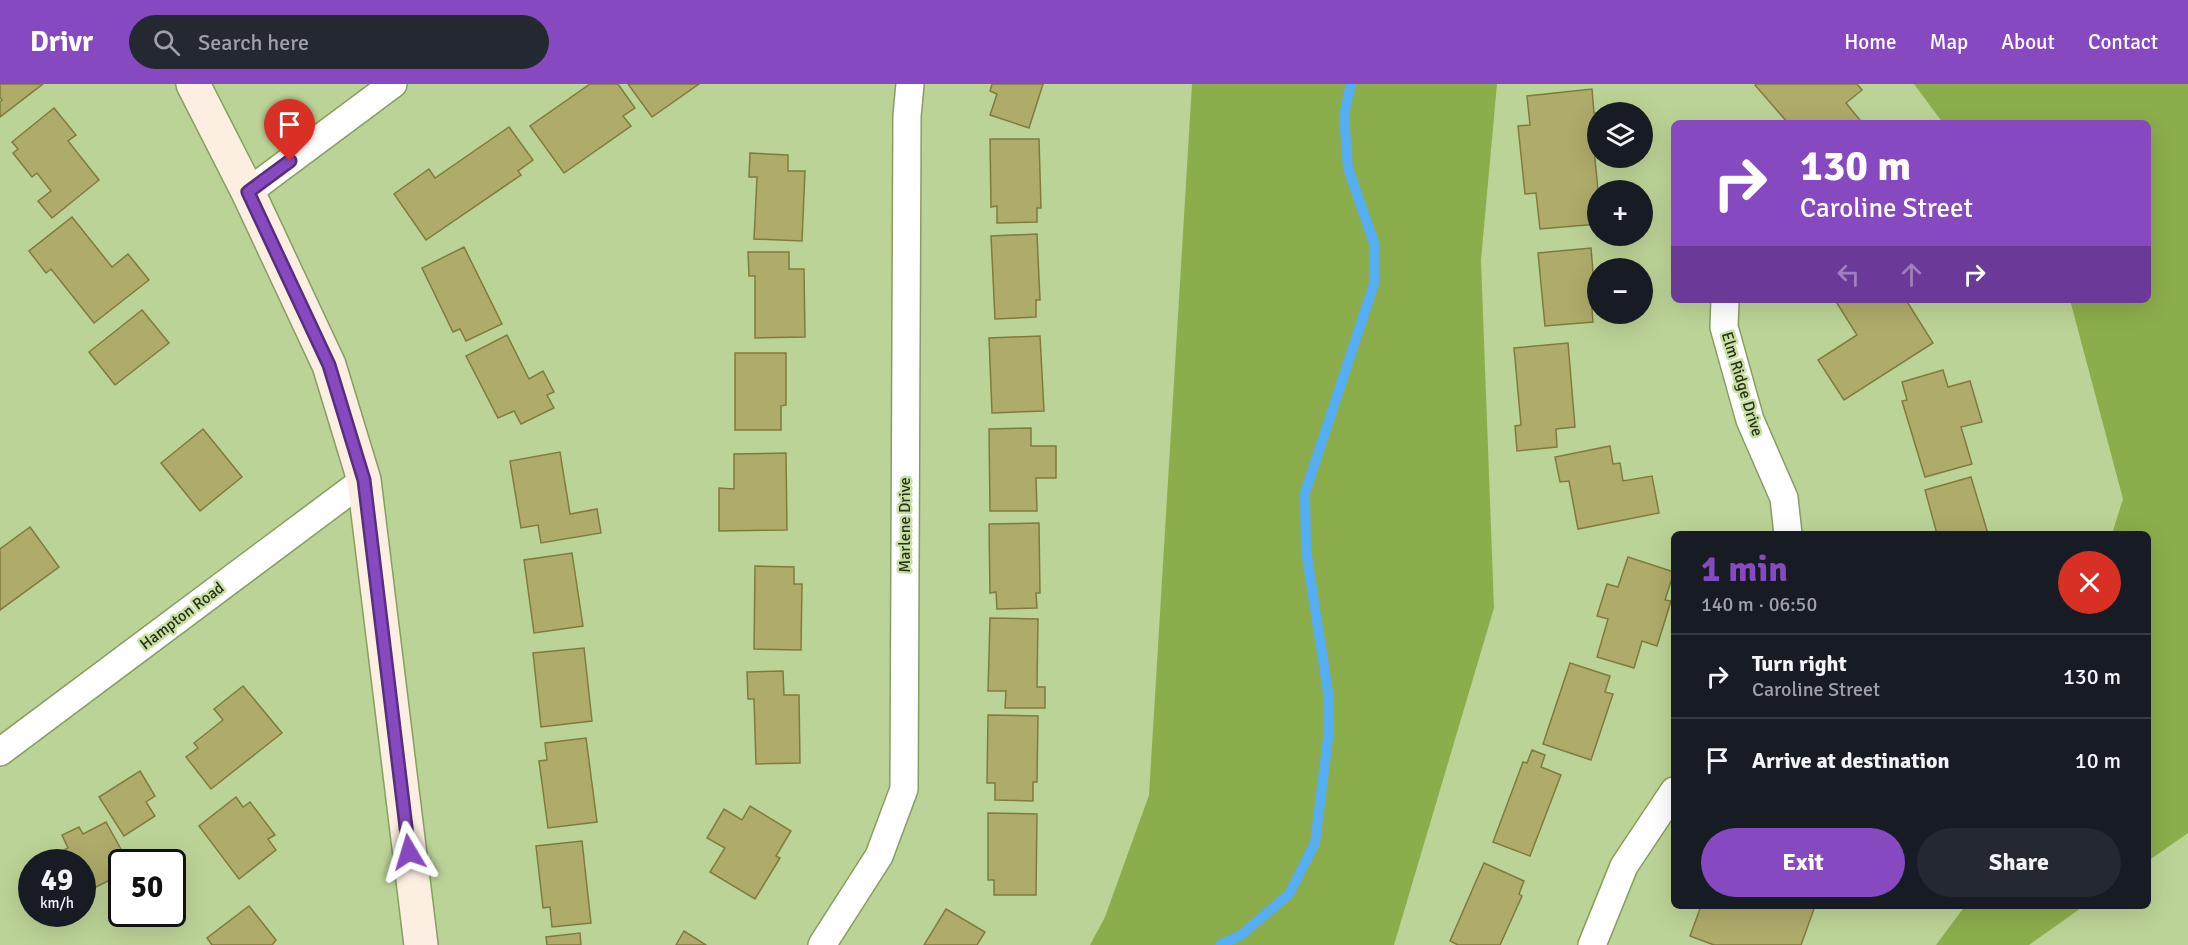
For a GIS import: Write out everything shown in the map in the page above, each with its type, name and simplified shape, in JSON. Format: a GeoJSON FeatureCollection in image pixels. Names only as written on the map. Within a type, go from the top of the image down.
{"type":"FeatureCollection","features":[{"type":"Feature","properties":{"kind":"main road"},"geometry":{"type":"LineString","coordinates":[[193,84],[248,192],[329,365],[364,480],[421,945]]}},
{"type":"Feature","properties":{"kind":"street"},"geometry":{"type":"LineString","coordinates":[[248,192],[393,84]]}},
{"type":"Feature","properties":{"kind":"street","name":"Marlene Drive"},"geometry":{"type":"LineString","coordinates":[[822,945],[879,856],[904,789],[907,116],[910,84]]}},
{"type":"Feature","properties":{"kind":"street","name":"Elm Ridge Drive"},"geometry":{"type":"LineString","coordinates":[[1725,303],[1724,327],[1750,420],[1784,498],[1788,531]]}},
{"type":"Feature","properties":{"kind":"street","name":"Hampton Road"},"geometry":{"type":"LineString","coordinates":[[0,752],[364,480]]}},
{"type":"Feature","properties":{"kind":"street"},"geometry":{"type":"LineString","coordinates":[[1592,945],[1624,866],[1671,796]]}},
{"type":"Feature","properties":{"kind":"green space"},"geometry":{"type":"Polygon","coordinates":[[[1192,84],[1497,84],[1481,260],[1494,608],[1394,945],[1090,945],[1105,917],[1149,795],[1192,84]]]}},
{"type":"Feature","properties":{"kind":"green space"},"geometry":{"type":"Polygon","coordinates":[[[1914,84],[2188,84],[2188,833],[2151,859],[2151,531],[2113,531],[2123,499],[2071,303],[2151,303],[2151,120],[1941,120],[1914,84]]]}},
{"type":"Feature","properties":{"kind":"green space"},"geometry":{"type":"Polygon","coordinates":[[[1963,909],[2080,909],[2029,945],[1936,945],[1963,909]]]}},
{"type":"Feature","properties":{"kind":"building"},"geometry":{"type":"Polygon","coordinates":[[[0,84],[43,84],[0,117],[2,100],[0,84]]]}},
{"type":"Feature","properties":{"kind":"building"},"geometry":{"type":"Polygon","coordinates":[[[590,84],[618,84],[635,108],[623,116],[631,126],[564,173],[530,126],[590,84]]]}},
{"type":"Feature","properties":{"kind":"building"},"geometry":{"type":"Polygon","coordinates":[[[628,84],[699,84],[652,117],[628,84]]]}},
{"type":"Feature","properties":{"kind":"building"},"geometry":{"type":"Polygon","coordinates":[[[992,84],[1043,84],[1029,128],[990,115],[997,94],[990,91],[992,84]]]}},
{"type":"Feature","properties":{"kind":"building"},"geometry":{"type":"Polygon","coordinates":[[[1857,84],[1862,90],[1846,103],[1860,120],[1785,120],[1755,85],[1857,84]]]}},
{"type":"Feature","properties":{"kind":"building"},"geometry":{"type":"Polygon","coordinates":[[[1592,89],[1593,102],[1587,102],[1587,168],[1596,168],[1597,180],[1587,180],[1587,225],[1540,229],[1536,193],[1525,194],[1518,126],[1530,125],[1527,96],[1592,89]]]}},
{"type":"Feature","properties":{"kind":"building"},"geometry":{"type":"Polygon","coordinates":[[[54,108],[76,135],[68,141],[99,180],[52,218],[38,201],[51,191],[37,173],[32,177],[13,153],[18,149],[12,142],[54,108]]]}},
{"type":"Feature","properties":{"kind":"building"},"geometry":{"type":"Polygon","coordinates":[[[509,127],[533,160],[518,171],[521,175],[426,240],[394,194],[429,169],[435,178],[509,127]]]}},
{"type":"Feature","properties":{"kind":"building"},"geometry":{"type":"Polygon","coordinates":[[[990,139],[1039,139],[1041,208],[1037,208],[1037,222],[997,223],[997,206],[991,207],[990,139]]]}},
{"type":"Feature","properties":{"kind":"building"},"geometry":{"type":"Polygon","coordinates":[[[750,153],[788,155],[788,171],[805,171],[802,241],[754,239],[757,177],[749,177],[750,153]]]}},
{"type":"Feature","properties":{"kind":"building"},"geometry":{"type":"Polygon","coordinates":[[[72,217],[112,267],[128,254],[149,280],[94,323],[51,269],[46,273],[29,251],[72,217]]]}},
{"type":"Feature","properties":{"kind":"building"},"geometry":{"type":"Polygon","coordinates":[[[1037,234],[1040,300],[1036,300],[1036,317],[995,319],[991,236],[1037,234]]]}},
{"type":"Feature","properties":{"kind":"building"},"geometry":{"type":"Polygon","coordinates":[[[464,247],[502,324],[466,341],[460,329],[453,332],[422,268],[464,247]]]}},
{"type":"Feature","properties":{"kind":"building"},"geometry":{"type":"Polygon","coordinates":[[[1591,248],[1592,258],[1587,258],[1587,322],[1545,326],[1538,253],[1591,248]]]}},
{"type":"Feature","properties":{"kind":"building"},"geometry":{"type":"Polygon","coordinates":[[[748,252],[789,252],[789,269],[804,269],[805,337],[755,338],[755,276],[749,276],[748,252]]]}},
{"type":"Feature","properties":{"kind":"building"},"geometry":{"type":"Polygon","coordinates":[[[1837,303],[1908,303],[1933,343],[1844,400],[1818,360],[1857,335],[1837,303]]]}},
{"type":"Feature","properties":{"kind":"building"},"geometry":{"type":"Polygon","coordinates":[[[142,310],[169,343],[115,385],[89,352],[142,310]]]}},
{"type":"Feature","properties":{"kind":"building"},"geometry":{"type":"Polygon","coordinates":[[[507,335],[529,379],[543,371],[554,392],[547,395],[554,408],[521,424],[514,411],[498,418],[466,356],[507,335]]]}},
{"type":"Feature","properties":{"kind":"building"},"geometry":{"type":"Polygon","coordinates":[[[1040,336],[1044,411],[992,413],[989,338],[1040,336]]]}},
{"type":"Feature","properties":{"kind":"building"},"geometry":{"type":"Polygon","coordinates":[[[1568,343],[1575,427],[1556,429],[1557,447],[1517,451],[1515,426],[1521,425],[1514,348],[1568,343]]]}},
{"type":"Feature","properties":{"kind":"building"},"geometry":{"type":"Polygon","coordinates":[[[735,353],[786,353],[786,405],[781,406],[781,430],[735,430],[735,353]]]}},
{"type":"Feature","properties":{"kind":"building"},"geometry":{"type":"Polygon","coordinates":[[[1943,370],[1948,387],[1970,381],[1982,422],[1961,427],[1972,464],[1925,477],[1902,401],[1907,400],[1902,382],[1943,370]]]}},
{"type":"Feature","properties":{"kind":"building"},"geometry":{"type":"Polygon","coordinates":[[[1031,428],[1031,446],[1056,446],[1056,478],[1036,478],[1037,511],[990,511],[989,429],[1031,428]]]}},
{"type":"Feature","properties":{"kind":"building"},"geometry":{"type":"Polygon","coordinates":[[[203,429],[242,477],[200,511],[161,463],[203,429]]]}},
{"type":"Feature","properties":{"kind":"building"},"geometry":{"type":"Polygon","coordinates":[[[1610,446],[1613,464],[1620,463],[1623,481],[1652,476],[1659,513],[1578,529],[1569,481],[1560,482],[1555,457],[1610,446]]]}},
{"type":"Feature","properties":{"kind":"building"},"geometry":{"type":"Polygon","coordinates":[[[560,452],[570,514],[597,509],[601,533],[541,543],[538,525],[521,528],[510,461],[560,452]]]}},
{"type":"Feature","properties":{"kind":"building"},"geometry":{"type":"Polygon","coordinates":[[[786,453],[787,530],[719,531],[719,488],[734,489],[734,454],[786,453]]]}},
{"type":"Feature","properties":{"kind":"building"},"geometry":{"type":"Polygon","coordinates":[[[1971,477],[1987,531],[1936,531],[1925,490],[1971,477]]]}},
{"type":"Feature","properties":{"kind":"building"},"geometry":{"type":"Polygon","coordinates":[[[1039,523],[1040,593],[1036,593],[1037,608],[997,609],[996,592],[990,593],[989,524],[1039,523]]]}},
{"type":"Feature","properties":{"kind":"building"},"geometry":{"type":"Polygon","coordinates":[[[30,527],[59,567],[0,610],[0,549],[30,527]]]}},
{"type":"Feature","properties":{"kind":"building"},"geometry":{"type":"Polygon","coordinates":[[[572,553],[583,626],[534,633],[524,560],[572,553]]]}},
{"type":"Feature","properties":{"kind":"building"},"geometry":{"type":"Polygon","coordinates":[[[1628,557],[1671,571],[1671,581],[1665,600],[1671,601],[1657,646],[1642,641],[1634,668],[1597,657],[1608,619],[1597,616],[1607,584],[1618,587],[1628,557]]]}},
{"type":"Feature","properties":{"kind":"building"},"geometry":{"type":"Polygon","coordinates":[[[755,566],[794,567],[794,584],[802,584],[801,650],[754,649],[755,566]]]}},
{"type":"Feature","properties":{"kind":"building"},"geometry":{"type":"Polygon","coordinates":[[[990,618],[1038,619],[1037,687],[1045,687],[1045,708],[1005,708],[1006,691],[988,691],[990,618]]]}},
{"type":"Feature","properties":{"kind":"building"},"geometry":{"type":"Polygon","coordinates":[[[584,648],[592,721],[541,727],[533,653],[584,648]]]}},
{"type":"Feature","properties":{"kind":"building"},"geometry":{"type":"Polygon","coordinates":[[[1570,663],[1610,676],[1605,692],[1613,694],[1591,760],[1543,744],[1570,663]]]}},
{"type":"Feature","properties":{"kind":"building"},"geometry":{"type":"Polygon","coordinates":[[[783,671],[784,695],[799,695],[800,763],[756,764],[754,699],[748,699],[747,672],[783,671]]]}},
{"type":"Feature","properties":{"kind":"building"},"geometry":{"type":"Polygon","coordinates":[[[243,686],[282,733],[211,789],[186,757],[198,748],[194,743],[223,720],[214,709],[243,686]]]}},
{"type":"Feature","properties":{"kind":"building"},"geometry":{"type":"Polygon","coordinates":[[[988,715],[1038,716],[1037,782],[1033,782],[1033,801],[995,800],[995,783],[987,783],[988,715]]]}},
{"type":"Feature","properties":{"kind":"building"},"geometry":{"type":"Polygon","coordinates":[[[586,738],[597,822],[548,828],[539,761],[547,760],[545,743],[586,738]]]}},
{"type":"Feature","properties":{"kind":"building"},"geometry":{"type":"Polygon","coordinates":[[[1532,750],[1545,755],[1541,767],[1561,775],[1530,856],[1493,842],[1523,762],[1527,763],[1532,750]]]}},
{"type":"Feature","properties":{"kind":"building"},"geometry":{"type":"Polygon","coordinates":[[[140,771],[155,796],[146,802],[155,816],[124,836],[99,797],[140,771]]]}},
{"type":"Feature","properties":{"kind":"building"},"geometry":{"type":"Polygon","coordinates":[[[236,797],[243,807],[250,802],[275,835],[268,839],[276,850],[239,879],[199,826],[236,797]]]}},
{"type":"Feature","properties":{"kind":"building"},"geometry":{"type":"Polygon","coordinates":[[[750,806],[791,831],[776,856],[780,858],[755,899],[710,872],[725,848],[707,838],[724,809],[742,820],[750,806]]]}},
{"type":"Feature","properties":{"kind":"building"},"geometry":{"type":"Polygon","coordinates":[[[988,813],[1037,814],[1036,895],[994,895],[994,880],[988,880],[988,813]]]}},
{"type":"Feature","properties":{"kind":"building"},"geometry":{"type":"Polygon","coordinates":[[[106,822],[121,849],[108,849],[108,881],[96,887],[96,849],[66,849],[68,848],[62,835],[79,827],[83,834],[106,822]]]}},
{"type":"Feature","properties":{"kind":"building"},"geometry":{"type":"Polygon","coordinates":[[[582,841],[591,923],[552,927],[550,907],[543,908],[536,846],[582,841]]]}},
{"type":"Feature","properties":{"kind":"building"},"geometry":{"type":"Polygon","coordinates":[[[1484,863],[1524,881],[1519,894],[1522,896],[1500,945],[1458,945],[1450,941],[1484,863]]]}},
{"type":"Feature","properties":{"kind":"building"},"geometry":{"type":"Polygon","coordinates":[[[249,906],[276,940],[272,945],[212,945],[207,938],[249,906]]]}},
{"type":"Feature","properties":{"kind":"building"},"geometry":{"type":"Polygon","coordinates":[[[946,909],[985,932],[977,945],[924,945],[946,909]]]}},
{"type":"Feature","properties":{"kind":"building"},"geometry":{"type":"Polygon","coordinates":[[[1700,909],[1814,909],[1801,945],[1714,945],[1690,936],[1700,909]]]}},
{"type":"Feature","properties":{"kind":"building"},"geometry":{"type":"Polygon","coordinates":[[[684,931],[706,945],[676,945],[684,931]]]}},
{"type":"Feature","properties":{"kind":"building"},"geometry":{"type":"Polygon","coordinates":[[[580,933],[581,945],[547,945],[546,937],[580,933]]]}},
{"type":"Feature","properties":{"kind":"waterway"},"geometry":{"type":"LineString","coordinates":[[1220,945],[1241,935],[1289,894],[1315,843],[1329,730],[1328,692],[1306,550],[1305,493],[1374,284],[1374,243],[1348,168],[1344,115],[1351,84]]}},
{"type":"Feature","properties":{"kind":"route"},"geometry":{"type":"LineString","coordinates":[[290,161],[248,192],[329,365],[364,480],[409,852]]}}]}
